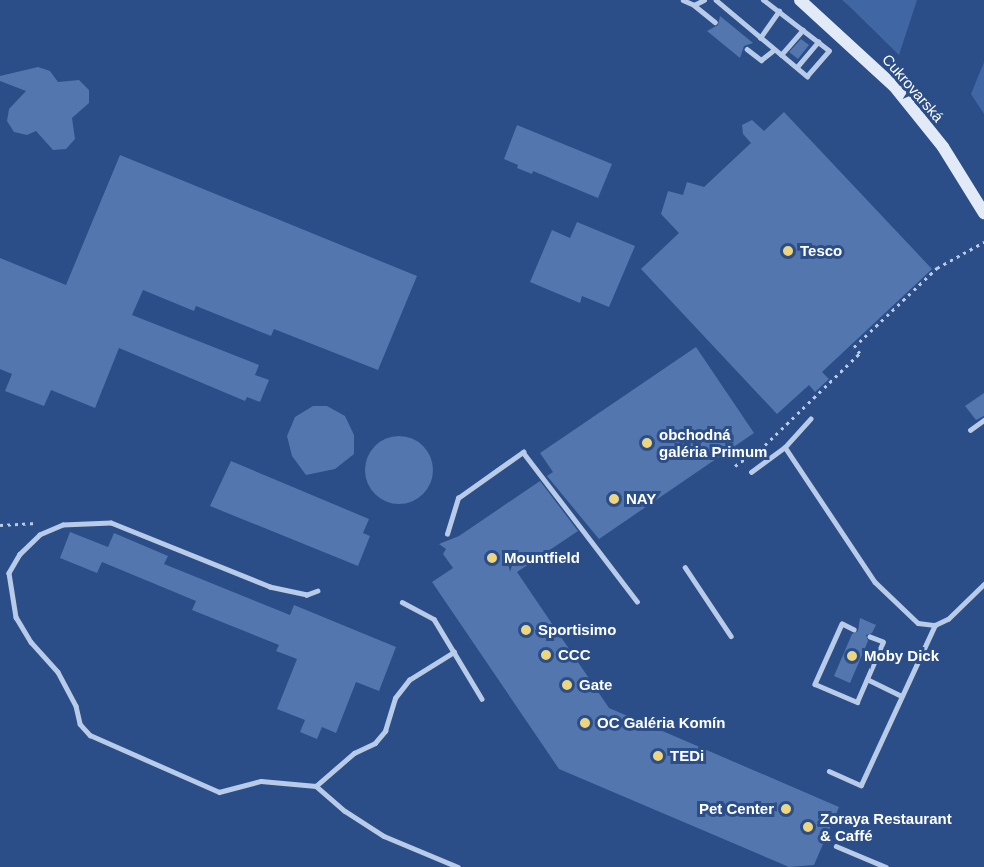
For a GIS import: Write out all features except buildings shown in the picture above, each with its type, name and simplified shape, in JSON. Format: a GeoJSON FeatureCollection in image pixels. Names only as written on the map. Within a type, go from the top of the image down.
{"type":"FeatureCollection","features":[{"type":"Feature","properties":{"kind":"main road","name":"Cukrovarská"},"geometry":{"type":"LineString","coordinates":[[800,0],[894,86],[943,147],[984,213]]}},
{"type":"Feature","properties":{"kind":"lane"},"geometry":{"type":"LineString","coordinates":[[683,0],[694,5],[715,22]]}},
{"type":"Feature","properties":{"kind":"lane"},"geometry":{"type":"LineString","coordinates":[[694,5],[704,0]]}},
{"type":"Feature","properties":{"kind":"lane"},"geometry":{"type":"LineString","coordinates":[[716,0],[807,76],[829,51],[763,0]]}},
{"type":"Feature","properties":{"kind":"lane"},"geometry":{"type":"LineString","coordinates":[[760,38],[779,11]]}},
{"type":"Feature","properties":{"kind":"lane"},"geometry":{"type":"LineString","coordinates":[[781,55],[802,30]]}},
{"type":"Feature","properties":{"kind":"lane"},"geometry":{"type":"LineString","coordinates":[[797,68],[818,42]]}},
{"type":"Feature","properties":{"kind":"lane"},"geometry":{"type":"LineString","coordinates":[[747,49],[761,60],[774,50]]}},
{"type":"Feature","properties":{"kind":"lane"},"geometry":{"type":"LineString","coordinates":[[751,472],[785,447],[797,430],[810,419]]}},
{"type":"Feature","properties":{"kind":"lane"},"geometry":{"type":"LineString","coordinates":[[970,430],[984,420]]}},
{"type":"Feature","properties":{"kind":"lane"},"geometry":{"type":"LineString","coordinates":[[785,447],[875,582],[918,623],[935,625],[948,619],[984,584]]}},
{"type":"Feature","properties":{"kind":"lane"},"geometry":{"type":"LineString","coordinates":[[447,534],[458,498],[523,452],[637,601]]}},
{"type":"Feature","properties":{"kind":"lane"},"geometry":{"type":"LineString","coordinates":[[318,591],[307,594],[270,587],[111,523],[63,525],[40,535],[20,554],[9,573],[16,617],[31,642],[58,672],[76,706],[80,724],[90,735],[219,792],[261,781],[316,786],[345,811],[384,836],[458,867]]}},
{"type":"Feature","properties":{"kind":"lane"},"geometry":{"type":"LineString","coordinates":[[685,567],[731,636]]}},
{"type":"Feature","properties":{"kind":"lane"},"geometry":{"type":"LineString","coordinates":[[402,602],[434,620],[482,699]]}},
{"type":"Feature","properties":{"kind":"lane"},"geometry":{"type":"LineString","coordinates":[[854,630],[842,624],[815,684],[857,702],[883,642],[870,637]]}},
{"type":"Feature","properties":{"kind":"lane"},"geometry":{"type":"LineString","coordinates":[[829,771],[861,785],[900,695],[935,625]]}},
{"type":"Feature","properties":{"kind":"lane"},"geometry":{"type":"LineString","coordinates":[[316,786],[354,753],[375,743],[385,731],[395,698],[409,680],[454,652]]}},
{"type":"Feature","properties":{"kind":"lane"},"geometry":{"type":"LineString","coordinates":[[867,679],[900,695]]}},
{"type":"Feature","properties":{"kind":"lane"},"geometry":{"type":"LineString","coordinates":[[836,846],[886,867]]}},
{"type":"Feature","properties":{"kind":"path"},"geometry":{"type":"LineString","coordinates":[[735,466],[765,445],[860,353],[854,347],[937,268],[984,242]]}},
{"type":"Feature","properties":{"kind":"path"},"geometry":{"type":"LineString","coordinates":[[0,525],[63,525]]}},
{"type":"Feature","properties":{"kind":"shaded area"},"geometry":{"type":"Polygon","coordinates":[[[842,0],[917,0],[899,55],[848,5],[842,0]]]}},
{"type":"Feature","properties":{"kind":"shaded area"},"geometry":{"type":"Polygon","coordinates":[[[984,62],[984,114],[971,94],[984,62]]]}},
{"type":"Feature","properties":{"kind":"place","name":"Tesco"},"geometry":{"type":"Point","coordinates":[788,251]}},
{"type":"Feature","properties":{"kind":"place","name":"obchodná galéria Primum"},"geometry":{"type":"Point","coordinates":[647,443]}},
{"type":"Feature","properties":{"kind":"place","name":"NAY"},"geometry":{"type":"Point","coordinates":[614,499]}},
{"type":"Feature","properties":{"kind":"place","name":"Mountfield"},"geometry":{"type":"Point","coordinates":[492,558]}},
{"type":"Feature","properties":{"kind":"place","name":"Sportisimo"},"geometry":{"type":"Point","coordinates":[526,630]}},
{"type":"Feature","properties":{"kind":"place","name":"CCC"},"geometry":{"type":"Point","coordinates":[546,655]}},
{"type":"Feature","properties":{"kind":"place","name":"Moby Dick"},"geometry":{"type":"Point","coordinates":[852,656]}},
{"type":"Feature","properties":{"kind":"place","name":"Gate"},"geometry":{"type":"Point","coordinates":[567,685]}},
{"type":"Feature","properties":{"kind":"place","name":"OC Galéria Komín"},"geometry":{"type":"Point","coordinates":[585,723]}},
{"type":"Feature","properties":{"kind":"place","name":"TEDi"},"geometry":{"type":"Point","coordinates":[658,756]}},
{"type":"Feature","properties":{"kind":"place","name":"Pet Center"},"geometry":{"type":"Point","coordinates":[786,809]}},
{"type":"Feature","properties":{"kind":"place","name":"Zoraya Restaurant & Caffé"},"geometry":{"type":"Point","coordinates":[808,827]}}]}
